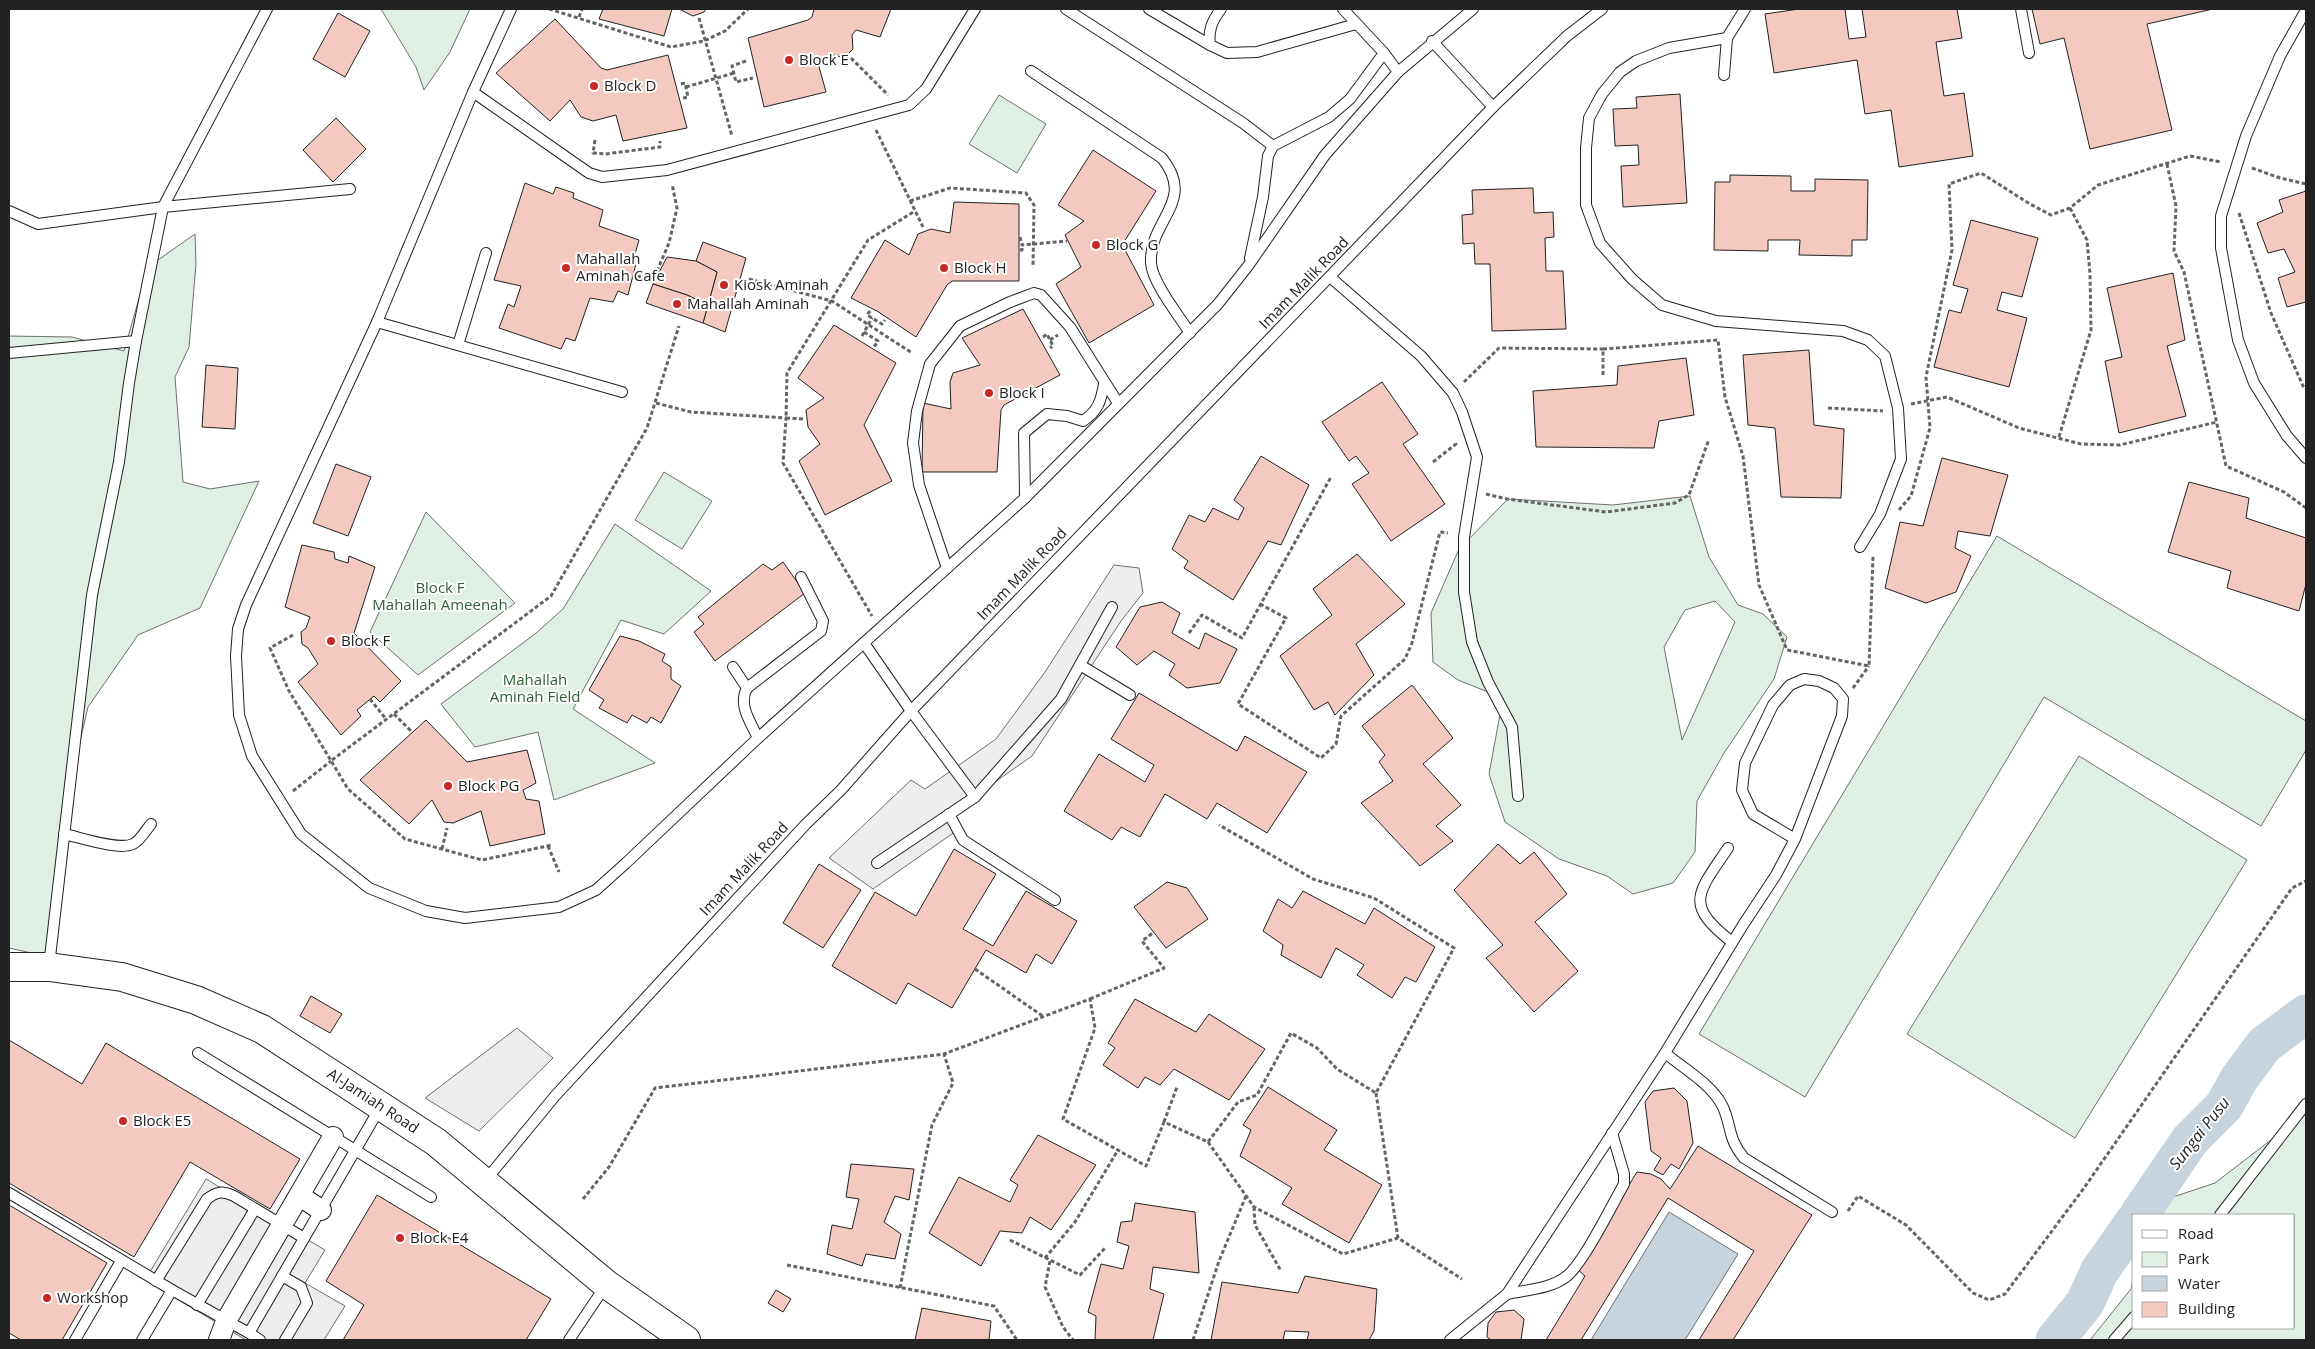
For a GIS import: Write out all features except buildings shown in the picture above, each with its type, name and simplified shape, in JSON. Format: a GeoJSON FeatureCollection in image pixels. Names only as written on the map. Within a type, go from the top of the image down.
{"type":"FeatureCollection","features":[{"type":"Feature","properties":{"kind":"street","name":"Al-Jamiah Road"},"geometry":{"type":"LineString","coordinates":[[9,967],[49,968],[122,977],[196,1000],[262,1029],[436,1142],[606,1284],[686,1340]]}},
{"type":"Feature","properties":{"kind":"street"},"geometry":{"type":"LineString","coordinates":[[219,1340],[226,1321],[333,1137]]}},
{"type":"Feature","properties":{"kind":"street"},"geometry":{"type":"LineString","coordinates":[[300,1196],[321,1210]]}},
{"type":"Feature","properties":{"kind":"lane"},"geometry":{"type":"LineString","coordinates":[[49,968],[92,595],[119,462],[136,341],[163,207],[267,9]]}},
{"type":"Feature","properties":{"kind":"lane"},"geometry":{"type":"LineString","coordinates":[[511,9],[472,92],[377,322],[246,605],[238,629],[236,656],[239,715],[252,756],[301,834],[369,888],[426,911],[465,918],[560,907],[596,890],[758,738],[1025,498],[1190,333],[1218,304],[1248,266],[1325,155],[1398,72],[1432,41],[1473,9]]}},
{"type":"Feature","properties":{"kind":"lane"},"geometry":{"type":"LineString","coordinates":[[472,92],[590,173],[602,178],[667,170],[909,105],[926,89],[975,9]]}},
{"type":"Feature","properties":{"kind":"lane"},"geometry":{"type":"LineString","coordinates":[[1066,9],[1244,123],[1273,146]]}},
{"type":"Feature","properties":{"kind":"lane"},"geometry":{"type":"LineString","coordinates":[[1149,9],[1227,53],[1257,52],[1356,24]]}},
{"type":"Feature","properties":{"kind":"lane"},"geometry":{"type":"LineString","coordinates":[[1210,45],[1211,27],[1221,9]]}},
{"type":"Feature","properties":{"kind":"lane"},"geometry":{"type":"LineString","coordinates":[[1343,9],[1384,53],[1398,72]]}},
{"type":"Feature","properties":{"kind":"lane","name":"Imam Malik Road"},"geometry":{"type":"LineString","coordinates":[[485,1181],[555,1096],[806,824],[841,790],[911,711],[1492,107],[1566,36],[1602,9]]}},
{"type":"Feature","properties":{"kind":"lane"},"geometry":{"type":"LineString","coordinates":[[1724,75],[1727,38],[1744,9]]}},
{"type":"Feature","properties":{"kind":"lane"},"geometry":{"type":"LineString","coordinates":[[2021,9],[2029,53]]}},
{"type":"Feature","properties":{"kind":"lane"},"geometry":{"type":"LineString","coordinates":[[2306,10],[2280,56],[2246,136],[2221,216],[2221,248],[2238,340],[2254,383],[2287,436],[2306,458]]}},
{"type":"Feature","properties":{"kind":"lane"},"geometry":{"type":"LineString","coordinates":[[1727,38],[1669,48],[1636,60],[1620,72],[1602,94],[1589,118],[1586,148],[1586,205],[1600,243],[1632,280],[1662,305],[1716,321],[1843,331],[1868,340],[1885,356],[1898,408],[1901,459],[1880,514],[1860,548]]}},
{"type":"Feature","properties":{"kind":"lane"},"geometry":{"type":"LineString","coordinates":[[1432,41],[1492,107]]}},
{"type":"Feature","properties":{"kind":"lane"},"geometry":{"type":"LineString","coordinates":[[1248,266],[1263,196],[1268,156],[1273,146],[1329,117],[1350,99],[1384,53]]}},
{"type":"Feature","properties":{"kind":"lane"},"geometry":{"type":"LineString","coordinates":[[1031,71],[1162,158],[1172,170],[1176,189],[1173,203],[1152,245],[1151,266],[1158,282],[1190,333]]}},
{"type":"Feature","properties":{"kind":"lane"},"geometry":{"type":"LineString","coordinates":[[9,211],[38,224],[163,207],[350,189]]}},
{"type":"Feature","properties":{"kind":"lane"},"geometry":{"type":"LineString","coordinates":[[458,345],[486,253]]}},
{"type":"Feature","properties":{"kind":"lane"},"geometry":{"type":"LineString","coordinates":[[1330,277],[1421,356],[1453,393],[1462,412],[1477,457],[1464,537],[1464,592],[1472,642],[1488,682],[1512,727],[1518,796]]}},
{"type":"Feature","properties":{"kind":"lane"},"geometry":{"type":"LineString","coordinates":[[947,568],[919,485],[913,443],[918,411],[930,364],[960,326],[1010,302],[1034,293],[1040,295],[1070,327],[1104,384],[1118,403]]}},
{"type":"Feature","properties":{"kind":"lane"},"geometry":{"type":"LineString","coordinates":[[377,322],[622,392]]}},
{"type":"Feature","properties":{"kind":"lane"},"geometry":{"type":"LineString","coordinates":[[9,353],[136,341]]}},
{"type":"Feature","properties":{"kind":"lane"},"geometry":{"type":"LineString","coordinates":[[1025,498],[1024,433],[1047,414],[1067,416],[1084,421],[1094,414],[1100,404],[1104,384]]}},
{"type":"Feature","properties":{"kind":"lane"},"geometry":{"type":"LineString","coordinates":[[758,738],[744,708],[742,697],[747,688],[821,632],[823,621],[801,577]]}},
{"type":"Feature","properties":{"kind":"lane"},"geometry":{"type":"LineString","coordinates":[[876,864],[975,797],[1061,699],[1112,607]]}},
{"type":"Feature","properties":{"kind":"lane"},"geometry":{"type":"LineString","coordinates":[[864,643],[911,711],[975,797]]}},
{"type":"Feature","properties":{"kind":"lane"},"geometry":{"type":"LineString","coordinates":[[1080,665],[1130,695]]}},
{"type":"Feature","properties":{"kind":"lane"},"geometry":{"type":"LineString","coordinates":[[734,667],[747,688]]}},
{"type":"Feature","properties":{"kind":"lane"},"geometry":{"type":"LineString","coordinates":[[1450,1340],[1507,1294],[1665,1053],[1732,942],[1776,875],[1795,839],[1842,716],[1843,699],[1834,688],[1819,681],[1804,679],[1790,685],[1773,705],[1745,763],[1742,790],[1753,814],[1795,839]]}},
{"type":"Feature","properties":{"kind":"lane"},"geometry":{"type":"LineString","coordinates":[[949,814],[963,840],[1055,900]]}},
{"type":"Feature","properties":{"kind":"lane"},"geometry":{"type":"LineString","coordinates":[[64,834],[112,845],[127,846],[134,844],[151,824]]}},
{"type":"Feature","properties":{"kind":"lane"},"geometry":{"type":"LineString","coordinates":[[1728,848],[1704,885],[1700,895],[1702,913],[1711,926],[1732,942]]}},
{"type":"Feature","properties":{"kind":"lane"},"geometry":{"type":"LineString","coordinates":[[198,1053],[431,1197]]}},
{"type":"Feature","properties":{"kind":"lane"},"geometry":{"type":"LineString","coordinates":[[1665,1053],[1713,1092],[1722,1106],[1734,1147],[1744,1158],[1832,1212]]}},
{"type":"Feature","properties":{"kind":"lane"},"geometry":{"type":"LineString","coordinates":[[2221,1214],[2306,1104]]}},
{"type":"Feature","properties":{"kind":"lane"},"geometry":{"type":"LineString","coordinates":[[249,1333],[381,1106]]}},
{"type":"Feature","properties":{"kind":"lane"},"geometry":{"type":"LineString","coordinates":[[1507,1294],[1553,1284],[1567,1276],[1580,1259],[1624,1184],[1624,1174],[1612,1133]]}},
{"type":"Feature","properties":{"kind":"lane"},"geometry":{"type":"LineString","coordinates":[[156,1281],[207,1199],[214,1193],[223,1191],[304,1238]]}},
{"type":"Feature","properties":{"kind":"lane"},"geometry":{"type":"LineString","coordinates":[[9,1193],[121,1261],[260,1340]]}},
{"type":"Feature","properties":{"kind":"lane"},"geometry":{"type":"LineString","coordinates":[[198,1305],[255,1209]]}},
{"type":"Feature","properties":{"kind":"lane"},"geometry":{"type":"LineString","coordinates":[[75,1340],[121,1261]]}},
{"type":"Feature","properties":{"kind":"lane"},"geometry":{"type":"LineString","coordinates":[[282,1276],[301,1287],[307,1304],[285,1340]]}},
{"type":"Feature","properties":{"kind":"lane"},"geometry":{"type":"LineString","coordinates":[[569,1340],[606,1284]]}},
{"type":"Feature","properties":{"kind":"lane"},"geometry":{"type":"LineString","coordinates":[[142,1340],[172,1290]]}},
{"type":"Feature","properties":{"kind":"lane"},"geometry":{"type":"LineString","coordinates":[[2114,1340],[2132,1319]]}},
{"type":"Feature","properties":{"kind":"path"},"geometry":{"type":"LineString","coordinates":[[549,9],[671,47],[704,41],[725,31],[748,9]]}},
{"type":"Feature","properties":{"kind":"path"},"geometry":{"type":"LineString","coordinates":[[579,17],[582,9]]}},
{"type":"Feature","properties":{"kind":"path"},"geometry":{"type":"LineString","coordinates":[[699,18],[737,152]]}},
{"type":"Feature","properties":{"kind":"path"},"geometry":{"type":"LineString","coordinates":[[851,58],[900,107]]}},
{"type":"Feature","properties":{"kind":"path"},"geometry":{"type":"LineString","coordinates":[[746,61],[732,66],[736,82],[753,78]]}},
{"type":"Feature","properties":{"kind":"path"},"geometry":{"type":"LineString","coordinates":[[686,87],[734,73]]}},
{"type":"Feature","properties":{"kind":"path"},"geometry":{"type":"LineString","coordinates":[[681,84],[685,83],[688,98],[683,98]]}},
{"type":"Feature","properties":{"kind":"path"},"geometry":{"type":"LineString","coordinates":[[872,123],[924,227]]}},
{"type":"Feature","properties":{"kind":"path"},"geometry":{"type":"LineString","coordinates":[[595,140],[593,153],[605,154],[660,147],[660,141]]}},
{"type":"Feature","properties":{"kind":"path"},"geometry":{"type":"LineString","coordinates":[[2167,164],[2176,206],[2174,251],[2184,272],[2226,466],[2284,492],[2306,508]]}},
{"type":"Feature","properties":{"kind":"path"},"geometry":{"type":"LineString","coordinates":[[910,201],[950,188],[1026,193],[1034,205],[1033,267]]}},
{"type":"Feature","properties":{"kind":"path"},"geometry":{"type":"LineString","coordinates":[[2237,206],[2271,314],[2306,389]]}},
{"type":"Feature","properties":{"kind":"path"},"geometry":{"type":"LineString","coordinates":[[2059,437],[2091,330],[2087,240],[2070,208]]}},
{"type":"Feature","properties":{"kind":"path"},"geometry":{"type":"LineString","coordinates":[[880,630],[783,463],[787,373],[868,240],[915,211]]}},
{"type":"Feature","properties":{"kind":"path"},"geometry":{"type":"LineString","coordinates":[[1020,238],[1022,244],[1020,250]]}},
{"type":"Feature","properties":{"kind":"path"},"geometry":{"type":"LineString","coordinates":[[1022,244],[1067,241]]}},
{"type":"Feature","properties":{"kind":"path"},"geometry":{"type":"LineString","coordinates":[[749,279],[832,301],[912,353]]}},
{"type":"Feature","properties":{"kind":"path"},"geometry":{"type":"LineString","coordinates":[[870,312],[867,315],[882,324],[885,320]]}},
{"type":"Feature","properties":{"kind":"path"},"geometry":{"type":"LineString","coordinates":[[862,336],[872,318]]}},
{"type":"Feature","properties":{"kind":"path"},"geometry":{"type":"LineString","coordinates":[[293,790],[551,596],[647,428],[679,326]]}},
{"type":"Feature","properties":{"kind":"path"},"geometry":{"type":"LineString","coordinates":[[864,332],[878,340],[874,347]]}},
{"type":"Feature","properties":{"kind":"path"},"geometry":{"type":"LineString","coordinates":[[1043,337],[1047,334],[1053,346],[1050,348]]}},
{"type":"Feature","properties":{"kind":"path"},"geometry":{"type":"LineString","coordinates":[[1453,393],[1499,348],[1603,349]]}},
{"type":"Feature","properties":{"kind":"path"},"geometry":{"type":"LineString","coordinates":[[1913,404],[1946,397],[2019,428],[2082,444],[2120,446],[2217,422]]}},
{"type":"Feature","properties":{"kind":"path"},"geometry":{"type":"LineString","coordinates":[[656,403],[691,412],[802,419]]}},
{"type":"Feature","properties":{"kind":"path"},"geometry":{"type":"LineString","coordinates":[[1828,408],[1880,412]]}},
{"type":"Feature","properties":{"kind":"path"},"geometry":{"type":"LineString","coordinates":[[1433,462],[1456,444],[1452,434]]}},
{"type":"Feature","properties":{"kind":"path"},"geometry":{"type":"LineString","coordinates":[[1472,490],[1507,499],[1606,512],[1675,503],[1689,495],[1709,439]]}},
{"type":"Feature","properties":{"kind":"path"},"geometry":{"type":"LineString","coordinates":[[1189,633],[1202,615],[1242,638],[1331,477]]}},
{"type":"Feature","properties":{"kind":"path"},"geometry":{"type":"LineString","coordinates":[[1260,604],[1286,618],[1238,704],[1321,758],[1336,744],[1341,716],[1405,659],[1412,643],[1440,532],[1464,537]]}},
{"type":"Feature","properties":{"kind":"path"},"geometry":{"type":"LineString","coordinates":[[293,635],[270,648],[289,691],[348,789],[405,839],[482,860],[550,845],[559,872]]}},
{"type":"Feature","properties":{"kind":"path"},"geometry":{"type":"LineString","coordinates":[[1843,699],[1859,682],[1868,666]]}},
{"type":"Feature","properties":{"kind":"path"},"geometry":{"type":"LineString","coordinates":[[370,699],[386,719]]}},
{"type":"Feature","properties":{"kind":"path"},"geometry":{"type":"LineString","coordinates":[[394,714],[411,731]]}},
{"type":"Feature","properties":{"kind":"path"},"geometry":{"type":"LineString","coordinates":[[1219,825],[1313,879],[1374,898],[1454,948],[1376,1093],[1398,1238],[1462,1279]]}},
{"type":"Feature","properties":{"kind":"path"},"geometry":{"type":"LineString","coordinates":[[442,849],[447,828]]}},
{"type":"Feature","properties":{"kind":"path"},"geometry":{"type":"LineString","coordinates":[[1832,1212],[1842,1222],[1858,1196],[1906,1225],[1973,1294],[1989,1300],[2005,1294],[2084,1188],[2292,888],[2306,881]]}},
{"type":"Feature","properties":{"kind":"path"},"geometry":{"type":"LineString","coordinates":[[583,1199],[609,1167],[655,1088],[944,1054],[1044,1017],[1164,968],[1142,941],[1154,932]]}},
{"type":"Feature","properties":{"kind":"path"},"geometry":{"type":"LineString","coordinates":[[974,969],[1044,1017]]}},
{"type":"Feature","properties":{"kind":"path"},"geometry":{"type":"LineString","coordinates":[[1090,999],[1095,1028],[1063,1119],[1146,1166],[1178,1087]]}},
{"type":"Feature","properties":{"kind":"path"},"geometry":{"type":"LineString","coordinates":[[1208,1142],[1238,1102],[1257,1095],[1290,1033],[1317,1048],[1337,1069],[1376,1093]]}},
{"type":"Feature","properties":{"kind":"path"},"geometry":{"type":"LineString","coordinates":[[900,1288],[932,1125],[952,1083],[944,1054]]}},
{"type":"Feature","properties":{"kind":"path"},"geometry":{"type":"LineString","coordinates":[[1164,1122],[1208,1142],[1254,1207],[1343,1254],[1398,1238]]}},
{"type":"Feature","properties":{"kind":"path"},"geometry":{"type":"LineString","coordinates":[[1045,1258],[1075,1222],[1118,1150]]}},
{"type":"Feature","properties":{"kind":"path"},"geometry":{"type":"LineString","coordinates":[[1193,1340],[1219,1261],[1246,1196]]}},
{"type":"Feature","properties":{"kind":"path"},"geometry":{"type":"LineString","coordinates":[[1254,1207],[1255,1225],[1281,1272]]}},
{"type":"Feature","properties":{"kind":"path"},"geometry":{"type":"LineString","coordinates":[[1010,1240],[1080,1276],[1105,1248]]}},
{"type":"Feature","properties":{"kind":"path"},"geometry":{"type":"LineString","coordinates":[[1050,1261],[1045,1287],[1064,1327],[1073,1340]]}},
{"type":"Feature","properties":{"kind":"path"},"geometry":{"type":"LineString","coordinates":[[787,1265],[994,1306],[1017,1340]]}},
{"type":"Feature","properties":{"kind":"green space"},"geometry":{"type":"Polygon","coordinates":[[[381,9],[470,9],[450,52],[424,90],[416,67],[381,9]]]}},
{"type":"Feature","properties":{"kind":"green space"},"geometry":{"type":"Polygon","coordinates":[[[999,95],[1046,124],[1017,173],[969,144],[999,95]]]}},
{"type":"Feature","properties":{"kind":"green space"},"geometry":{"type":"Polygon","coordinates":[[[195,234],[196,264],[189,347],[175,377],[183,482],[210,489],[259,481],[200,608],[138,635],[88,707],[60,828],[52,914],[45,956],[9,948],[9,336],[72,337],[124,351],[148,267],[195,234]]]}},
{"type":"Feature","properties":{"kind":"green space"},"geometry":{"type":"Polygon","coordinates":[[[664,472],[712,501],[682,549],[635,520],[664,472]]]}},
{"type":"Feature","properties":{"kind":"green space"},"geometry":{"type":"Polygon","coordinates":[[[1690,496],[1709,557],[1738,605],[1763,614],[1787,637],[1774,679],[1724,753],[1697,801],[1695,852],[1673,883],[1633,894],[1607,876],[1559,859],[1505,822],[1489,774],[1503,698],[1458,680],[1433,662],[1431,613],[1459,549],[1508,499],[1613,505],[1690,496]],[[1715,601],[1685,610],[1664,647],[1682,740],[1735,622],[1715,601]]]}},
{"type":"Feature","properties":{"kind":"green space","name":"Block F Mahallah Ameenah"},"geometry":{"type":"Polygon","coordinates":[[[426,512],[515,603],[418,675],[370,632],[426,512]]]}},
{"type":"Feature","properties":{"kind":"green space","name":"Mahallah Aminah Field"},"geometry":{"type":"Polygon","coordinates":[[[615,524],[711,591],[664,634],[621,620],[573,709],[655,763],[554,800],[538,732],[475,747],[441,704],[535,634],[563,609],[615,524]]]}},
{"type":"Feature","properties":{"kind":"green space"},"geometry":{"type":"Polygon","coordinates":[[[1997,536],[2306,721],[2306,750],[2261,826],[2044,697],[1805,1097],[1699,1034],[1997,536]]]}},
{"type":"Feature","properties":{"kind":"green space"},"geometry":{"type":"Polygon","coordinates":[[[2079,756],[2247,860],[2075,1138],[1907,1034],[2079,756]]]}},
{"type":"Feature","properties":{"kind":"green space"},"geometry":{"type":"Polygon","coordinates":[[[2306,1113],[2306,1340],[2090,1340],[2131,1289],[2132,1284],[2132,1329],[2295,1329],[2295,1214],[2158,1214],[2167,1199],[2215,1183],[2306,1113]]]}},
{"type":"Feature","properties":{"kind":"shaded area"},"geometry":{"type":"Polygon","coordinates":[[[1114,565],[1139,568],[1143,593],[1121,621],[1032,756],[951,813],[959,829],[873,889],[829,858],[911,780],[925,789],[996,739],[1045,672],[1114,565]]]}},
{"type":"Feature","properties":{"kind":"shaded area"},"geometry":{"type":"Polygon","coordinates":[[[517,1028],[553,1058],[479,1131],[425,1098],[517,1028]]]}},
{"type":"Feature","properties":{"kind":"shaded area"},"geometry":{"type":"Polygon","coordinates":[[[206,1179],[325,1250],[305,1283],[345,1306],[324,1340],[246,1340],[145,1280],[206,1179]]]}},
{"type":"Feature","properties":{"kind":"water"},"geometry":{"type":"Polygon","coordinates":[[[1669,1212],[1738,1254],[1685,1340],[1591,1340],[1669,1212]]]}},
{"type":"Feature","properties":{"kind":"waterway","name":"Sungai Pusu"},"geometry":{"type":"LineString","coordinates":[[2140,1214],[2190,1140],[2224,1106],[2239,1079],[2264,1045],[2306,1014]]}},
{"type":"Feature","properties":{"kind":"waterway","name":"Sungai Pusu"},"geometry":{"type":"LineString","coordinates":[[2055,1340],[2085,1303],[2099,1272],[2132,1225]]}},
{"type":"Feature","properties":{"kind":"place","name":"Block E"},"geometry":{"type":"Point","coordinates":[789,60]}},
{"type":"Feature","properties":{"kind":"place","name":"Block D"},"geometry":{"type":"Point","coordinates":[594,86]}},
{"type":"Feature","properties":{"kind":"place","name":"Block G"},"geometry":{"type":"Point","coordinates":[1096,245]}},
{"type":"Feature","properties":{"kind":"place","name":"Mahallah Aminah Cafe"},"geometry":{"type":"Point","coordinates":[566,268]}},
{"type":"Feature","properties":{"kind":"place","name":"Block H"},"geometry":{"type":"Point","coordinates":[944,268]}},
{"type":"Feature","properties":{"kind":"place","name":"Kiosk Aminah"},"geometry":{"type":"Point","coordinates":[724,285]}},
{"type":"Feature","properties":{"kind":"place","name":"Mahallah Aminah"},"geometry":{"type":"Point","coordinates":[677,304]}},
{"type":"Feature","properties":{"kind":"place","name":"Block I"},"geometry":{"type":"Point","coordinates":[989,393]}},
{"type":"Feature","properties":{"kind":"place","name":"Block F"},"geometry":{"type":"Point","coordinates":[331,641]}},
{"type":"Feature","properties":{"kind":"place","name":"Block PG"},"geometry":{"type":"Point","coordinates":[448,786]}},
{"type":"Feature","properties":{"kind":"place","name":"Block E5"},"geometry":{"type":"Point","coordinates":[123,1121]}},
{"type":"Feature","properties":{"kind":"place","name":"Block E4"},"geometry":{"type":"Point","coordinates":[400,1238]}},
{"type":"Feature","properties":{"kind":"place","name":"Workshop"},"geometry":{"type":"Point","coordinates":[47,1298]}}]}
